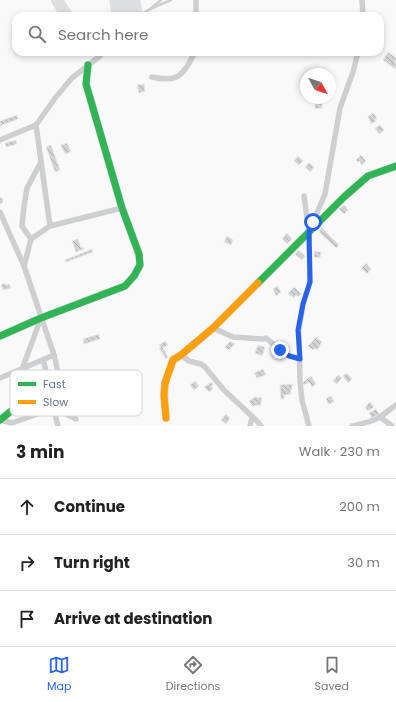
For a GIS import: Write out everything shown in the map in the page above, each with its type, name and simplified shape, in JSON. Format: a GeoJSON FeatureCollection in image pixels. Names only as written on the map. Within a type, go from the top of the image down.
{"type":"FeatureCollection","features":[{"type":"Feature","properties":{"kind":"street"},"geometry":{"type":"LineString","coordinates":[[196,0],[196,12]]}},
{"type":"Feature","properties":{"kind":"street"},"geometry":{"type":"LineString","coordinates":[[362,0],[364,12]]}},
{"type":"Feature","properties":{"kind":"street"},"geometry":{"type":"LineString","coordinates":[[0,140],[36,125],[72,78],[100,56]]}},
{"type":"Feature","properties":{"kind":"street"},"geometry":{"type":"LineString","coordinates":[[152,77],[164,80],[179,76],[193,56]]}},
{"type":"Feature","properties":{"kind":"street"},"geometry":{"type":"LineString","coordinates":[[309,232],[325,194],[340,108],[357,56]]}},
{"type":"Feature","properties":{"kind":"street"},"geometry":{"type":"LineString","coordinates":[[0,336],[41,318],[125,286],[134,276],[140,265],[139,254],[122,208],[86,84],[88,65]]}},
{"type":"Feature","properties":{"kind":"street"},"geometry":{"type":"LineString","coordinates":[[36,125],[50,226]]}},
{"type":"Feature","properties":{"kind":"street"},"geometry":{"type":"LineString","coordinates":[[31,239],[22,226],[24,206],[27,188],[41,164]]}},
{"type":"Feature","properties":{"kind":"street"},"geometry":{"type":"LineString","coordinates":[[166,418],[164,395],[165,383],[173,360],[213,328],[344,197],[368,176],[396,166]]}},
{"type":"Feature","properties":{"kind":"street"},"geometry":{"type":"LineString","coordinates":[[304,196],[309,232],[310,282],[303,304],[298,330],[302,400],[309,426]]}},
{"type":"Feature","properties":{"kind":"street"},"geometry":{"type":"LineString","coordinates":[[24,266],[31,239],[50,226],[122,208]]}},
{"type":"Feature","properties":{"kind":"street"},"geometry":{"type":"LineString","coordinates":[[0,212],[24,266],[54,355],[57,370]]}},
{"type":"Feature","properties":{"kind":"street"},"geometry":{"type":"LineString","coordinates":[[23,368],[41,318]]}},
{"type":"Feature","properties":{"kind":"street"},"geometry":{"type":"LineString","coordinates":[[213,328],[233,337],[266,338],[285,354],[300,359]]}},
{"type":"Feature","properties":{"kind":"street"},"geometry":{"type":"LineString","coordinates":[[18,370],[54,355]]}},
{"type":"Feature","properties":{"kind":"street"},"geometry":{"type":"LineString","coordinates":[[180,355],[189,362],[201,364],[205,367],[224,390],[261,426]]}},
{"type":"Feature","properties":{"kind":"street"},"geometry":{"type":"LineString","coordinates":[[43,360],[46,370]]}},
{"type":"Feature","properties":{"kind":"street"},"geometry":{"type":"LineString","coordinates":[[0,378],[10,374]]}},
{"type":"Feature","properties":{"kind":"street"},"geometry":{"type":"LineString","coordinates":[[352,426],[380,417],[396,405]]}},
{"type":"Feature","properties":{"kind":"street"},"geometry":{"type":"LineString","coordinates":[[0,420],[10,412]]}},
{"type":"Feature","properties":{"kind":"street"},"geometry":{"type":"LineString","coordinates":[[0,420],[12,423],[31,416]]}},
{"type":"Feature","properties":{"kind":"street"},"geometry":{"type":"LineString","coordinates":[[55,416],[58,426]]}},
{"type":"Feature","properties":{"kind":"street"},"geometry":{"type":"LineString","coordinates":[[70,416],[76,419]]}},
{"type":"Feature","properties":{"kind":"street"},"geometry":{"type":"LineString","coordinates":[[250,426],[252,417]]}},
{"type":"Feature","properties":{"kind":"street"},"geometry":{"type":"LineString","coordinates":[[380,417],[392,426]]}},
{"type":"Feature","properties":{"kind":"lane"},"geometry":{"type":"LineString","coordinates":[[150,9],[160,0]]}},
{"type":"Feature","properties":{"kind":"lane"},"geometry":{"type":"LineString","coordinates":[[145,12],[171,0]]}},
{"type":"Feature","properties":{"kind":"building"},"geometry":{"type":"Polygon","coordinates":[[[388,52],[396,58],[395,69],[383,60],[388,52]]]}},
{"type":"Feature","properties":{"kind":"building"},"geometry":{"type":"Polygon","coordinates":[[[144,84],[145,91],[139,93],[137,85],[144,84]]]}},
{"type":"Feature","properties":{"kind":"building"},"geometry":{"type":"Polygon","coordinates":[[[315,104],[322,104],[322,108],[315,109],[315,104]]]}},
{"type":"Feature","properties":{"kind":"building"},"geometry":{"type":"Polygon","coordinates":[[[374,113],[377,119],[375,119],[376,121],[371,124],[368,116],[374,113]]]}},
{"type":"Feature","properties":{"kind":"building"},"geometry":{"type":"Polygon","coordinates":[[[17,115],[18,119],[0,126],[0,121],[17,115]]]}},
{"type":"Feature","properties":{"kind":"building"},"geometry":{"type":"Polygon","coordinates":[[[380,125],[384,130],[379,134],[375,128],[380,125]]]}},
{"type":"Feature","properties":{"kind":"building"},"geometry":{"type":"Polygon","coordinates":[[[16,140],[17,144],[6,147],[5,143],[16,140]]]}},
{"type":"Feature","properties":{"kind":"building"},"geometry":{"type":"Polygon","coordinates":[[[67,143],[71,152],[65,154],[61,145],[67,143]]]}},
{"type":"Feature","properties":{"kind":"building"},"geometry":{"type":"Polygon","coordinates":[[[51,145],[60,170],[55,172],[46,147],[51,145]]]}},
{"type":"Feature","properties":{"kind":"building"},"geometry":{"type":"Polygon","coordinates":[[[361,155],[366,161],[362,165],[356,160],[361,155]]]}},
{"type":"Feature","properties":{"kind":"building"},"geometry":{"type":"Polygon","coordinates":[[[298,156],[303,161],[299,165],[294,161],[298,156]]]}},
{"type":"Feature","properties":{"kind":"building"},"geometry":{"type":"Polygon","coordinates":[[[309,163],[314,167],[310,172],[305,167],[309,163]]]}},
{"type":"Feature","properties":{"kind":"building"},"geometry":{"type":"Polygon","coordinates":[[[344,205],[348,210],[344,214],[339,209],[344,205]]]}},
{"type":"Feature","properties":{"kind":"building"},"geometry":{"type":"Polygon","coordinates":[[[322,228],[339,245],[336,248],[319,232],[322,228]]]}},
{"type":"Feature","properties":{"kind":"building"},"geometry":{"type":"Polygon","coordinates":[[[287,233],[292,239],[287,244],[282,239],[287,233]]]}},
{"type":"Feature","properties":{"kind":"building"},"geometry":{"type":"Polygon","coordinates":[[[227,236],[233,240],[231,245],[224,242],[227,236]]]}},
{"type":"Feature","properties":{"kind":"building"},"geometry":{"type":"Polygon","coordinates":[[[78,239],[81,248],[83,247],[84,249],[76,252],[72,241],[78,239]]]}},
{"type":"Feature","properties":{"kind":"building"},"geometry":{"type":"Polygon","coordinates":[[[92,249],[93,252],[66,262],[65,260],[92,249]]]}},
{"type":"Feature","properties":{"kind":"building"},"geometry":{"type":"Polygon","coordinates":[[[298,250],[305,256],[302,260],[295,254],[298,250]]]}},
{"type":"Feature","properties":{"kind":"building"},"geometry":{"type":"Polygon","coordinates":[[[314,251],[321,252],[320,258],[314,257],[314,251]]]}},
{"type":"Feature","properties":{"kind":"building"},"geometry":{"type":"Polygon","coordinates":[[[366,263],[371,269],[367,274],[361,268],[366,263]]]}},
{"type":"Feature","properties":{"kind":"building"},"geometry":{"type":"Polygon","coordinates":[[[5,283],[6,285],[9,284],[11,288],[3,290],[1,285],[5,283]]]}},
{"type":"Feature","properties":{"kind":"building"},"geometry":{"type":"Polygon","coordinates":[[[277,286],[281,292],[276,296],[273,289],[277,286]]]}},
{"type":"Feature","properties":{"kind":"building"},"geometry":{"type":"Polygon","coordinates":[[[294,287],[301,294],[298,297],[296,295],[294,298],[288,293],[294,287]]]}},
{"type":"Feature","properties":{"kind":"building"},"geometry":{"type":"Polygon","coordinates":[[[99,334],[100,339],[84,344],[83,339],[99,334]]]}},
{"type":"Feature","properties":{"kind":"building"},"geometry":{"type":"Polygon","coordinates":[[[316,337],[322,342],[317,350],[315,348],[313,350],[308,346],[316,337]]]}},
{"type":"Feature","properties":{"kind":"building"},"geometry":{"type":"Polygon","coordinates":[[[165,341],[168,345],[163,348],[168,357],[166,359],[159,348],[161,347],[159,345],[165,341]]]}},
{"type":"Feature","properties":{"kind":"building"},"geometry":{"type":"Polygon","coordinates":[[[230,341],[235,344],[229,350],[225,347],[230,341]]]}},
{"type":"Feature","properties":{"kind":"building"},"geometry":{"type":"Polygon","coordinates":[[[258,345],[265,347],[262,356],[255,353],[258,345]]]}},
{"type":"Feature","properties":{"kind":"building"},"geometry":{"type":"Polygon","coordinates":[[[263,369],[266,375],[257,378],[254,373],[263,369]]]}},
{"type":"Feature","properties":{"kind":"building"},"geometry":{"type":"Polygon","coordinates":[[[347,373],[352,379],[348,383],[343,376],[347,373]]]}},
{"type":"Feature","properties":{"kind":"building"},"geometry":{"type":"Polygon","coordinates":[[[338,375],[342,378],[337,384],[333,381],[338,375]]]}},
{"type":"Feature","properties":{"kind":"building"},"geometry":{"type":"Polygon","coordinates":[[[311,376],[316,384],[312,387],[309,382],[304,385],[302,383],[311,376]]]}},
{"type":"Feature","properties":{"kind":"building"},"geometry":{"type":"Polygon","coordinates":[[[195,381],[199,386],[194,390],[190,385],[195,381]]]}},
{"type":"Feature","properties":{"kind":"building"},"geometry":{"type":"Polygon","coordinates":[[[212,382],[213,385],[211,386],[213,389],[209,392],[204,387],[212,382]]]}},
{"type":"Feature","properties":{"kind":"building"},"geometry":{"type":"Polygon","coordinates":[[[292,384],[292,390],[290,390],[291,394],[284,395],[284,399],[281,399],[280,385],[292,384]]]}},
{"type":"Feature","properties":{"kind":"building"},"geometry":{"type":"Polygon","coordinates":[[[331,396],[334,402],[328,404],[326,398],[331,396]]]}},
{"type":"Feature","properties":{"kind":"building"},"geometry":{"type":"Polygon","coordinates":[[[255,397],[262,398],[260,406],[255,405],[253,407],[249,401],[255,397]]]}},
{"type":"Feature","properties":{"kind":"building"},"geometry":{"type":"Polygon","coordinates":[[[370,402],[374,407],[368,411],[365,407],[370,402]]]}},
{"type":"Feature","properties":{"kind":"building"},"geometry":{"type":"Polygon","coordinates":[[[376,409],[379,414],[372,418],[369,413],[376,409]]]}},
{"type":"Feature","properties":{"kind":"building"},"geometry":{"type":"Polygon","coordinates":[[[226,414],[230,418],[226,424],[221,420],[226,414]]]}},
{"type":"Feature","properties":{"kind":"taxiway"},"geometry":{"type":"LineString","coordinates":[[57,0],[64,12]]}},
{"type":"Feature","properties":{"kind":"runway"},"geometry":{"type":"LineString","coordinates":[[125,0],[126,12]]}},
{"type":"Feature","properties":{"kind":"traffic: fast"},"geometry":{"type":"LineString","coordinates":[[0,336],[41,318],[125,286],[134,276],[140,265],[139,254],[122,208],[86,84],[88,65]]}},
{"type":"Feature","properties":{"kind":"traffic: fast"},"geometry":{"type":"LineString","coordinates":[[258,283],[344,197],[368,176],[396,166]]}},
{"type":"Feature","properties":{"kind":"traffic: fast"},"geometry":{"type":"LineString","coordinates":[[0,420],[10,412]]}},
{"type":"Feature","properties":{"kind":"traffic: slow"},"geometry":{"type":"LineString","coordinates":[[166,418],[164,395],[165,383],[173,360],[213,328],[258,283]]}},
{"type":"Feature","properties":{"kind":"route"},"geometry":{"type":"LineString","coordinates":[[280,350],[289,356],[300,359],[298,330],[303,304],[310,282],[309,232],[313,222]]}}]}
